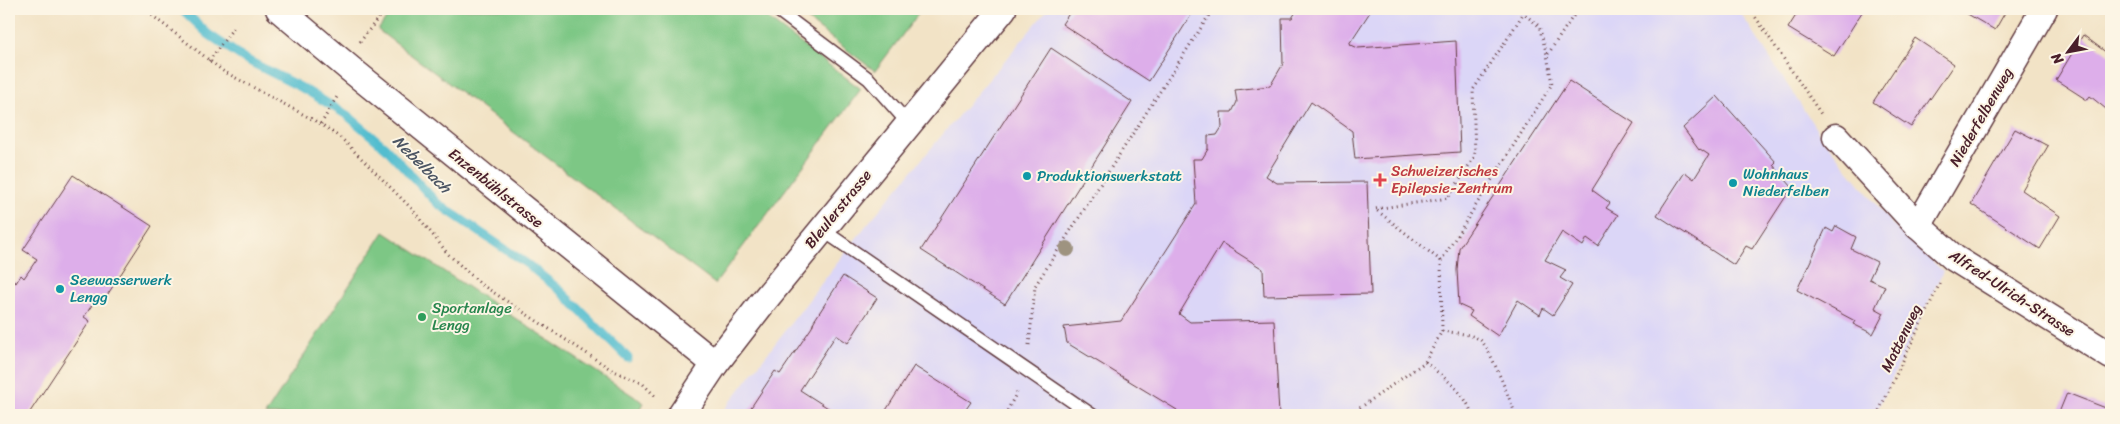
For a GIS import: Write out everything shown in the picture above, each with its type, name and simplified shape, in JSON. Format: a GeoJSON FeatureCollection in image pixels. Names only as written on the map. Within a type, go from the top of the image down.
{"type":"FeatureCollection","features":[{"type":"Feature","properties":{"kind":"street","name":"Enzenbühlstrasse"},"geometry":{"type":"LineString","coordinates":[[279,9],[349,68],[715,364]]}},
{"type":"Feature","properties":{"kind":"street","name":"Bleulerstrasse"},"geometry":{"type":"LineString","coordinates":[[681,415],[715,364],[822,229],[1003,9]]}},
{"type":"Feature","properties":{"kind":"street","name":"Niederfelbenweg"},"geometry":{"type":"LineString","coordinates":[[1918,226],[2044,9]]}},
{"type":"Feature","properties":{"kind":"street","name":"Alfred-Ulrich-Strasse"},"geometry":{"type":"LineString","coordinates":[[1836,137],[1918,226],[1954,258],[2111,356]]}},
{"type":"Feature","properties":{"kind":"lane"},"geometry":{"type":"LineString","coordinates":[[776,9],[869,79],[908,123]]}},
{"type":"Feature","properties":{"kind":"lane"},"geometry":{"type":"LineString","coordinates":[[822,229],[1027,368],[1092,415]]}},
{"type":"Feature","properties":{"kind":"path"},"geometry":{"type":"LineString","coordinates":[[144,9],[210,61],[265,95],[321,124],[342,139],[412,209],[448,254],[482,285],[612,370],[644,384],[656,397]]}},
{"type":"Feature","properties":{"kind":"path"},"geometry":{"type":"LineString","coordinates":[[357,45],[385,9]]}},
{"type":"Feature","properties":{"kind":"path"},"geometry":{"type":"LineString","coordinates":[[1005,415],[1010,408],[1027,368],[1035,286],[1213,9]]}},
{"type":"Feature","properties":{"kind":"path"},"geometry":{"type":"LineString","coordinates":[[1353,415],[1357,410],[1425,362],[1442,331],[1441,261],[1552,84],[1539,26],[1518,9]]}},
{"type":"Feature","properties":{"kind":"path"},"geometry":{"type":"LineString","coordinates":[[1441,261],[1375,209],[1448,198],[1475,156],[1473,90],[1526,9]]}},
{"type":"Feature","properties":{"kind":"path"},"geometry":{"type":"LineString","coordinates":[[1547,55],[1578,9]]}},
{"type":"Feature","properties":{"kind":"path"},"geometry":{"type":"LineString","coordinates":[[1750,9],[1836,137]]}},
{"type":"Feature","properties":{"kind":"path"},"geometry":{"type":"LineString","coordinates":[[210,61],[234,27]]}},
{"type":"Feature","properties":{"kind":"path"},"geometry":{"type":"LineString","coordinates":[[321,124],[340,93]]}},
{"type":"Feature","properties":{"kind":"path","name":"Mattenweg"},"geometry":{"type":"LineString","coordinates":[[1877,415],[1942,279]]}},
{"type":"Feature","properties":{"kind":"path"},"geometry":{"type":"LineString","coordinates":[[1442,331],[1466,334],[1481,340],[1488,350],[1516,415]]}},
{"type":"Feature","properties":{"kind":"path"},"geometry":{"type":"LineString","coordinates":[[1425,362],[1454,386],[1470,406],[1472,415]]}},
{"type":"Feature","properties":{"kind":"shaded area","name":"Schweizerisches Epilepsie-Zentrum"},"geometry":{"type":"Polygon","coordinates":[[[1048,9],[1738,9],[1820,135],[1893,225],[1943,271],[1875,415],[720,415],[865,227],[1048,9]]]}},
{"type":"Feature","properties":{"kind":"green space"},"geometry":{"type":"Polygon","coordinates":[[[393,9],[755,9],[861,89],[715,284],[378,30],[393,9]]]}},
{"type":"Feature","properties":{"kind":"green space"},"geometry":{"type":"Polygon","coordinates":[[[793,9],[922,9],[875,71],[793,9]]]}},
{"type":"Feature","properties":{"kind":"green space","name":"Sportanlage Lengg"},"geometry":{"type":"Polygon","coordinates":[[[384,232],[644,403],[636,415],[265,415],[384,232]]]}},
{"type":"Feature","properties":{"kind":"building"},"geometry":{"type":"Polygon","coordinates":[[[1072,9],[1195,9],[1149,81],[1062,24],[1072,9]]]}},
{"type":"Feature","properties":{"kind":"building"},"geometry":{"type":"Polygon","coordinates":[[[1298,9],[1372,9],[1349,44],[1358,48],[1456,41],[1460,152],[1355,159],[1352,131],[1311,102],[1266,176],[1277,183],[1367,182],[1371,294],[1264,296],[1263,269],[1222,243],[1179,314],[1190,322],[1274,320],[1279,415],[1176,415],[1177,410],[1067,343],[1064,327],[1121,321],[1196,204],[1193,159],[1202,159],[1208,149],[1208,136],[1217,135],[1222,127],[1221,112],[1232,112],[1237,102],[1235,90],[1270,86],[1283,64],[1282,18],[1292,18],[1298,9]]]}},
{"type":"Feature","properties":{"kind":"building"},"geometry":{"type":"Polygon","coordinates":[[[1800,9],[1864,9],[1834,56],[1788,28],[1800,9]]]}},
{"type":"Feature","properties":{"kind":"building"},"geometry":{"type":"Polygon","coordinates":[[[1959,9],[2007,9],[1995,30],[1959,9]]]}},
{"type":"Feature","properties":{"kind":"building"},"geometry":{"type":"Polygon","coordinates":[[[2083,35],[2111,56],[2111,113],[2090,96],[2087,100],[2056,80],[2083,35]]]}},
{"type":"Feature","properties":{"kind":"building"},"geometry":{"type":"Polygon","coordinates":[[[1915,38],[1954,64],[1911,127],[1873,102],[1915,38]]]}},
{"type":"Feature","properties":{"kind":"building","name":"Produktionswerkstatt"},"geometry":{"type":"Polygon","coordinates":[[[1051,48],[1132,102],[1005,304],[921,250],[1051,48]]]}},
{"type":"Feature","properties":{"kind":"building"},"geometry":{"type":"Polygon","coordinates":[[[1569,81],[1634,123],[1592,190],[1610,203],[1606,208],[1618,215],[1598,246],[1587,238],[1583,246],[1562,232],[1545,260],[1566,270],[1560,278],[1572,285],[1553,315],[1543,308],[1540,315],[1518,300],[1498,336],[1469,316],[1472,311],[1459,305],[1457,270],[1459,248],[1569,81]]]}},
{"type":"Feature","properties":{"kind":"building","name":"Wohnhaus Niederfelben"},"geometry":{"type":"Polygon","coordinates":[[[1717,96],[1776,162],[1773,165],[1792,187],[1752,249],[1746,246],[1734,265],[1657,215],[1685,172],[1694,179],[1709,155],[1699,150],[1683,128],[1717,96]]]}},
{"type":"Feature","properties":{"kind":"building"},"geometry":{"type":"Polygon","coordinates":[[[2015,129],[2048,146],[2022,190],[2060,216],[2040,249],[1971,204],[2015,129]]]}},
{"type":"Feature","properties":{"kind":"building","name":"Seewasserwerk Lengg"},"geometry":{"type":"Polygon","coordinates":[[[73,175],[152,226],[104,300],[98,296],[84,317],[90,321],[28,415],[9,415],[9,278],[16,283],[21,275],[24,278],[37,259],[23,250],[73,175]]]}},
{"type":"Feature","properties":{"kind":"building"},"geometry":{"type":"Polygon","coordinates":[[[1836,226],[1856,237],[1851,249],[1877,262],[1869,279],[1885,286],[1875,308],[1884,313],[1873,334],[1853,324],[1855,321],[1797,290],[1826,228],[1833,232],[1836,226]]]}},
{"type":"Feature","properties":{"kind":"building"},"geometry":{"type":"Polygon","coordinates":[[[843,276],[877,298],[848,343],[836,335],[800,390],[839,415],[746,415],[775,371],[780,374],[812,327],[843,276]]]}},
{"type":"Feature","properties":{"kind":"building"},"geometry":{"type":"Polygon","coordinates":[[[914,366],[971,402],[962,415],[883,415],[914,366]]]}},
{"type":"Feature","properties":{"kind":"building"},"geometry":{"type":"Polygon","coordinates":[[[2067,393],[2111,410],[2111,415],[2058,415],[2067,393]]]}},
{"type":"Feature","properties":{"kind":"waterway","name":"Nebelbach"},"geometry":{"type":"LineString","coordinates":[[182,9],[208,34],[245,59],[304,89],[347,115],[386,148],[437,203],[527,264],[561,291],[628,358]]}},
{"type":"Feature","properties":{"kind":"place","name":"Produktionswerkstatt"},"geometry":{"type":"Point","coordinates":[1027,176]}},
{"type":"Feature","properties":{"kind":"place","name":"Schweizerisches Epilepsie-Zentrum"},"geometry":{"type":"Point","coordinates":[1380,180]}},
{"type":"Feature","properties":{"kind":"place","name":"Wohnhaus Niederfelben"},"geometry":{"type":"Point","coordinates":[1733,183]}},
{"type":"Feature","properties":{"kind":"place","name":"Seewasserwerk Lengg"},"geometry":{"type":"Point","coordinates":[60,289]}},
{"type":"Feature","properties":{"kind":"place","name":"Sportanlage Lengg"},"geometry":{"type":"Point","coordinates":[422,317]}}]}
